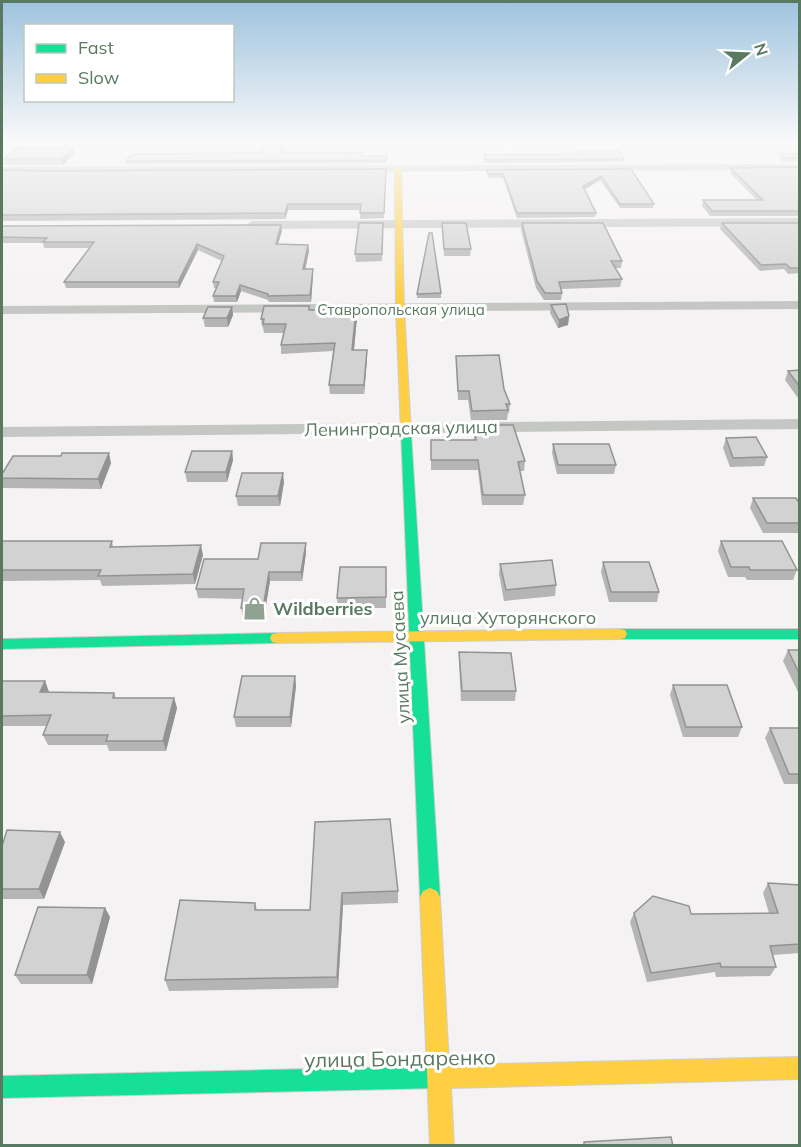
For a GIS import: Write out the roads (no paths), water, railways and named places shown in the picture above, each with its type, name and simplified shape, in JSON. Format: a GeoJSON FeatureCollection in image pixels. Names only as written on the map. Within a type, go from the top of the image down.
{"type":"FeatureCollection","features":[{"type":"Feature","properties":{"kind":"street","name":"улица Мусаева"},"geometry":{"type":"LineString","coordinates":[[399,195],[400,309],[442,1146]]}},
{"type":"Feature","properties":{"kind":"street"},"geometry":{"type":"LineString","coordinates":[[236,226],[800,222]]}},
{"type":"Feature","properties":{"kind":"street","name":"Ставропольская улица"},"geometry":{"type":"LineString","coordinates":[[2,310],[800,305]]}},
{"type":"Feature","properties":{"kind":"street","name":"Ленинградская улица"},"geometry":{"type":"LineString","coordinates":[[2,432],[800,424]]}},
{"type":"Feature","properties":{"kind":"street","name":"улица Хуторянского"},"geometry":{"type":"LineString","coordinates":[[2,644],[417,635],[800,634]]}},
{"type":"Feature","properties":{"kind":"street","name":"улица Бондаренко"},"geometry":{"type":"LineString","coordinates":[[2,1087],[800,1068]]}},
{"type":"Feature","properties":{"kind":"place","name":"Wildberries"},"geometry":{"type":"Point","coordinates":[255,608]}}]}
